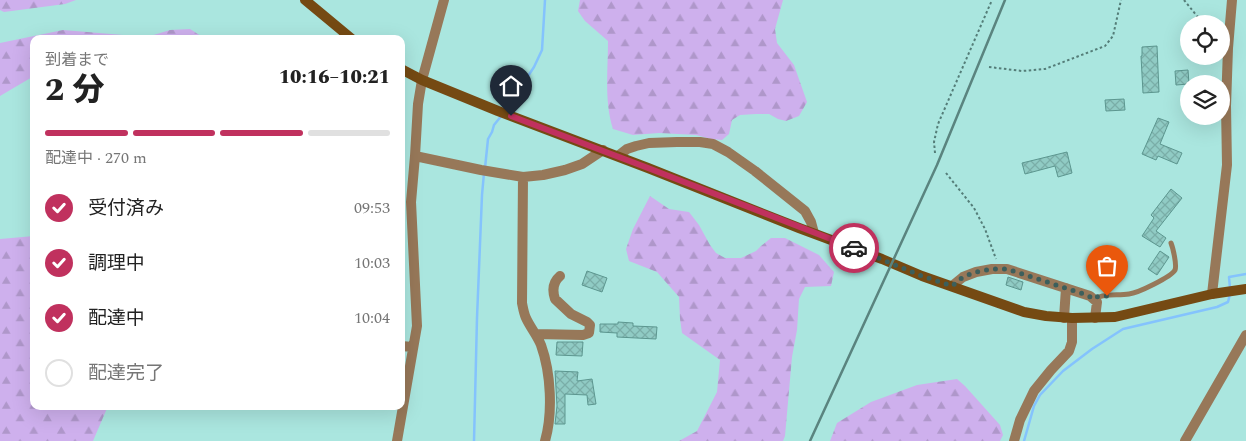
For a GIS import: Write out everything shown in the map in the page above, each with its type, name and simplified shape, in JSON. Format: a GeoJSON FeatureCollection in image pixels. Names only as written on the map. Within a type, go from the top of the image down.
{"type":"FeatureCollection","features":[{"type":"Feature","properties":{"kind":"street"},"geometry":{"type":"LineString","coordinates":[[305,0],[347,35]]}},
{"type":"Feature","properties":{"kind":"street"},"geometry":{"type":"LineString","coordinates":[[405,394],[417,326],[411,202],[418,104],[422,80],[444,0]]}},
{"type":"Feature","properties":{"kind":"street"},"geometry":{"type":"LineString","coordinates":[[1212,294],[1227,166],[1226,96],[1232,0]]}},
{"type":"Feature","properties":{"kind":"street"},"geometry":{"type":"LineString","coordinates":[[405,71],[498,111],[618,156],[922,276],[1024,312],[1068,318],[1115,316],[1246,288]]}},
{"type":"Feature","properties":{"kind":"street"},"geometry":{"type":"LineString","coordinates":[[618,156],[627,149],[649,143],[700,142],[713,144],[755,171],[805,211],[814,233]]}},
{"type":"Feature","properties":{"kind":"street"},"geometry":{"type":"LineString","coordinates":[[415,156],[523,177],[543,175],[582,164],[602,150]]}},
{"type":"Feature","properties":{"kind":"street"},"geometry":{"type":"LineString","coordinates":[[523,177],[522,303],[525,316],[540,344],[548,374],[549,415],[545,441]]}},
{"type":"Feature","properties":{"kind":"street"},"geometry":{"type":"LineString","coordinates":[[952,286],[963,277],[976,272],[1007,269],[1090,296],[1097,302],[1095,318]]}},
{"type":"Feature","properties":{"kind":"street"},"geometry":{"type":"LineString","coordinates":[[536,334],[583,335],[589,333],[590,326],[587,322],[571,314],[555,298],[554,286],[556,279],[560,276]]}},
{"type":"Feature","properties":{"kind":"street"},"geometry":{"type":"LineString","coordinates":[[1014,441],[1020,420],[1034,391],[1069,351],[1072,342],[1066,288]]}},
{"type":"Feature","properties":{"kind":"street"},"geometry":{"type":"LineString","coordinates":[[1184,441],[1246,335]]}},
{"type":"Feature","properties":{"kind":"street"},"geometry":{"type":"LineString","coordinates":[[405,346],[413,347]]}},
{"type":"Feature","properties":{"kind":"street"},"geometry":{"type":"LineString","coordinates":[[397,441],[402,410]]}},
{"type":"Feature","properties":{"kind":"lane"},"geometry":{"type":"LineString","coordinates":[[1094,299],[1096,297],[1131,294],[1169,275],[1175,270],[1176,264],[1171,242]]}},
{"type":"Feature","properties":{"kind":"path"},"geometry":{"type":"LineString","coordinates":[[935,153],[934,142],[938,124],[992,0]]}},
{"type":"Feature","properties":{"kind":"path"},"geometry":{"type":"LineString","coordinates":[[989,67],[1022,72],[1045,69],[1105,46],[1113,36],[1121,0]]}},
{"type":"Feature","properties":{"kind":"path"},"geometry":{"type":"LineString","coordinates":[[1184,0],[1198,15]]}},
{"type":"Feature","properties":{"kind":"path"},"geometry":{"type":"LineString","coordinates":[[946,173],[974,208],[985,229],[999,269]]}},
{"type":"Feature","properties":{"kind":"green space"},"geometry":{"type":"Polygon","coordinates":[[[0,0],[76,0],[65,4],[4,12],[0,10],[0,0]]]}},
{"type":"Feature","properties":{"kind":"green space"},"geometry":{"type":"Polygon","coordinates":[[[580,0],[783,0],[775,29],[777,43],[794,65],[807,102],[799,116],[786,121],[769,114],[740,115],[732,120],[729,134],[722,140],[696,135],[659,133],[633,135],[613,129],[607,96],[608,41],[585,21],[578,11],[580,0]]]}},
{"type":"Feature","properties":{"kind":"green space"},"geometry":{"type":"Polygon","coordinates":[[[190,29],[199,35],[154,35],[170,30],[190,29]]]}},
{"type":"Feature","properties":{"kind":"green space"},"geometry":{"type":"Polygon","coordinates":[[[63,30],[123,35],[39,35],[63,30]]]}},
{"type":"Feature","properties":{"kind":"green space"},"geometry":{"type":"Polygon","coordinates":[[[30,37],[30,78],[0,96],[0,43],[30,37]]]}},
{"type":"Feature","properties":{"kind":"green space"},"geometry":{"type":"Polygon","coordinates":[[[650,196],[669,209],[689,212],[716,253],[725,258],[741,258],[756,251],[771,238],[785,238],[819,255],[834,272],[831,286],[805,287],[799,299],[783,441],[679,441],[697,431],[717,392],[720,360],[682,333],[679,297],[657,272],[629,261],[626,249],[633,229],[650,196]]]}},
{"type":"Feature","properties":{"kind":"green space"},"geometry":{"type":"Polygon","coordinates":[[[30,236],[30,410],[106,410],[93,441],[0,441],[0,239],[30,236]]]}},
{"type":"Feature","properties":{"kind":"green space"},"geometry":{"type":"Polygon","coordinates":[[[957,379],[1000,425],[1003,435],[1000,441],[830,441],[837,423],[871,402],[917,385],[957,379]]]}},
{"type":"Feature","properties":{"kind":"building"},"geometry":{"type":"Polygon","coordinates":[[[1157,46],[1159,92],[1143,93],[1142,47],[1157,46]]]}},
{"type":"Feature","properties":{"kind":"building"},"geometry":{"type":"Polygon","coordinates":[[[1188,70],[1188,75],[1180,75],[1180,85],[1176,85],[1175,71],[1188,70]]]}},
{"type":"Feature","properties":{"kind":"building"},"geometry":{"type":"Polygon","coordinates":[[[1124,99],[1125,110],[1106,111],[1105,100],[1124,99]]]}},
{"type":"Feature","properties":{"kind":"building"},"geometry":{"type":"Polygon","coordinates":[[[1158,118],[1169,122],[1160,144],[1182,153],[1177,164],[1158,156],[1156,160],[1142,154],[1158,118]]]}},
{"type":"Feature","properties":{"kind":"building"},"geometry":{"type":"Polygon","coordinates":[[[1067,152],[1072,173],[1058,177],[1055,166],[1025,174],[1022,163],[1067,152]]]}},
{"type":"Feature","properties":{"kind":"building"},"geometry":{"type":"Polygon","coordinates":[[[1171,189],[1182,198],[1156,231],[1166,238],[1160,247],[1142,236],[1154,218],[1151,215],[1171,189]]]}},
{"type":"Feature","properties":{"kind":"building"},"geometry":{"type":"Polygon","coordinates":[[[1160,251],[1169,257],[1157,275],[1148,269],[1160,251]]]}},
{"type":"Feature","properties":{"kind":"building"},"geometry":{"type":"Polygon","coordinates":[[[587,271],[607,278],[602,292],[582,285],[587,271]]]}},
{"type":"Feature","properties":{"kind":"building"},"geometry":{"type":"Polygon","coordinates":[[[1008,277],[1023,282],[1021,290],[1006,285],[1008,277]]]}},
{"type":"Feature","properties":{"kind":"building"},"geometry":{"type":"Polygon","coordinates":[[[618,322],[633,323],[633,326],[657,327],[656,339],[617,337],[617,333],[600,332],[600,324],[618,324],[618,322]]]}},
{"type":"Feature","properties":{"kind":"building"},"geometry":{"type":"Polygon","coordinates":[[[557,342],[583,342],[582,356],[556,355],[557,342]]]}},
{"type":"Feature","properties":{"kind":"building"},"geometry":{"type":"Polygon","coordinates":[[[555,371],[578,372],[577,381],[592,379],[596,404],[588,405],[587,395],[565,394],[565,424],[555,424],[557,406],[555,371]]]}},
{"type":"Feature","properties":{"kind":"waterway"},"geometry":{"type":"LineString","coordinates":[[505,111],[534,67],[542,50],[545,0]]}},
{"type":"Feature","properties":{"kind":"waterway"},"geometry":{"type":"LineString","coordinates":[[485,168],[488,139],[494,125],[502,115]]}},
{"type":"Feature","properties":{"kind":"waterway"},"geometry":{"type":"LineString","coordinates":[[474,441],[477,318],[484,173]]}},
{"type":"Feature","properties":{"kind":"waterway"},"geometry":{"type":"LineString","coordinates":[[1230,288],[1229,277],[1246,274]]}},
{"type":"Feature","properties":{"kind":"waterway"},"geometry":{"type":"LineString","coordinates":[[1024,441],[1034,406],[1040,395],[1063,371],[1092,349],[1123,329],[1217,307],[1228,302],[1230,294]]}},
{"type":"Feature","properties":{"kind":"railway"},"geometry":{"type":"LineString","coordinates":[[810,441],[937,165],[1005,0]]}},
{"type":"Feature","properties":{"kind":"way so far"},"geometry":{"type":"LineString","coordinates":[[854,248],[922,276],[952,286],[963,277],[976,272],[1007,269],[1094,299],[1107,296]]}},
{"type":"Feature","properties":{"kind":"route"},"geometry":{"type":"LineString","coordinates":[[511,116],[854,248]]}}]}
